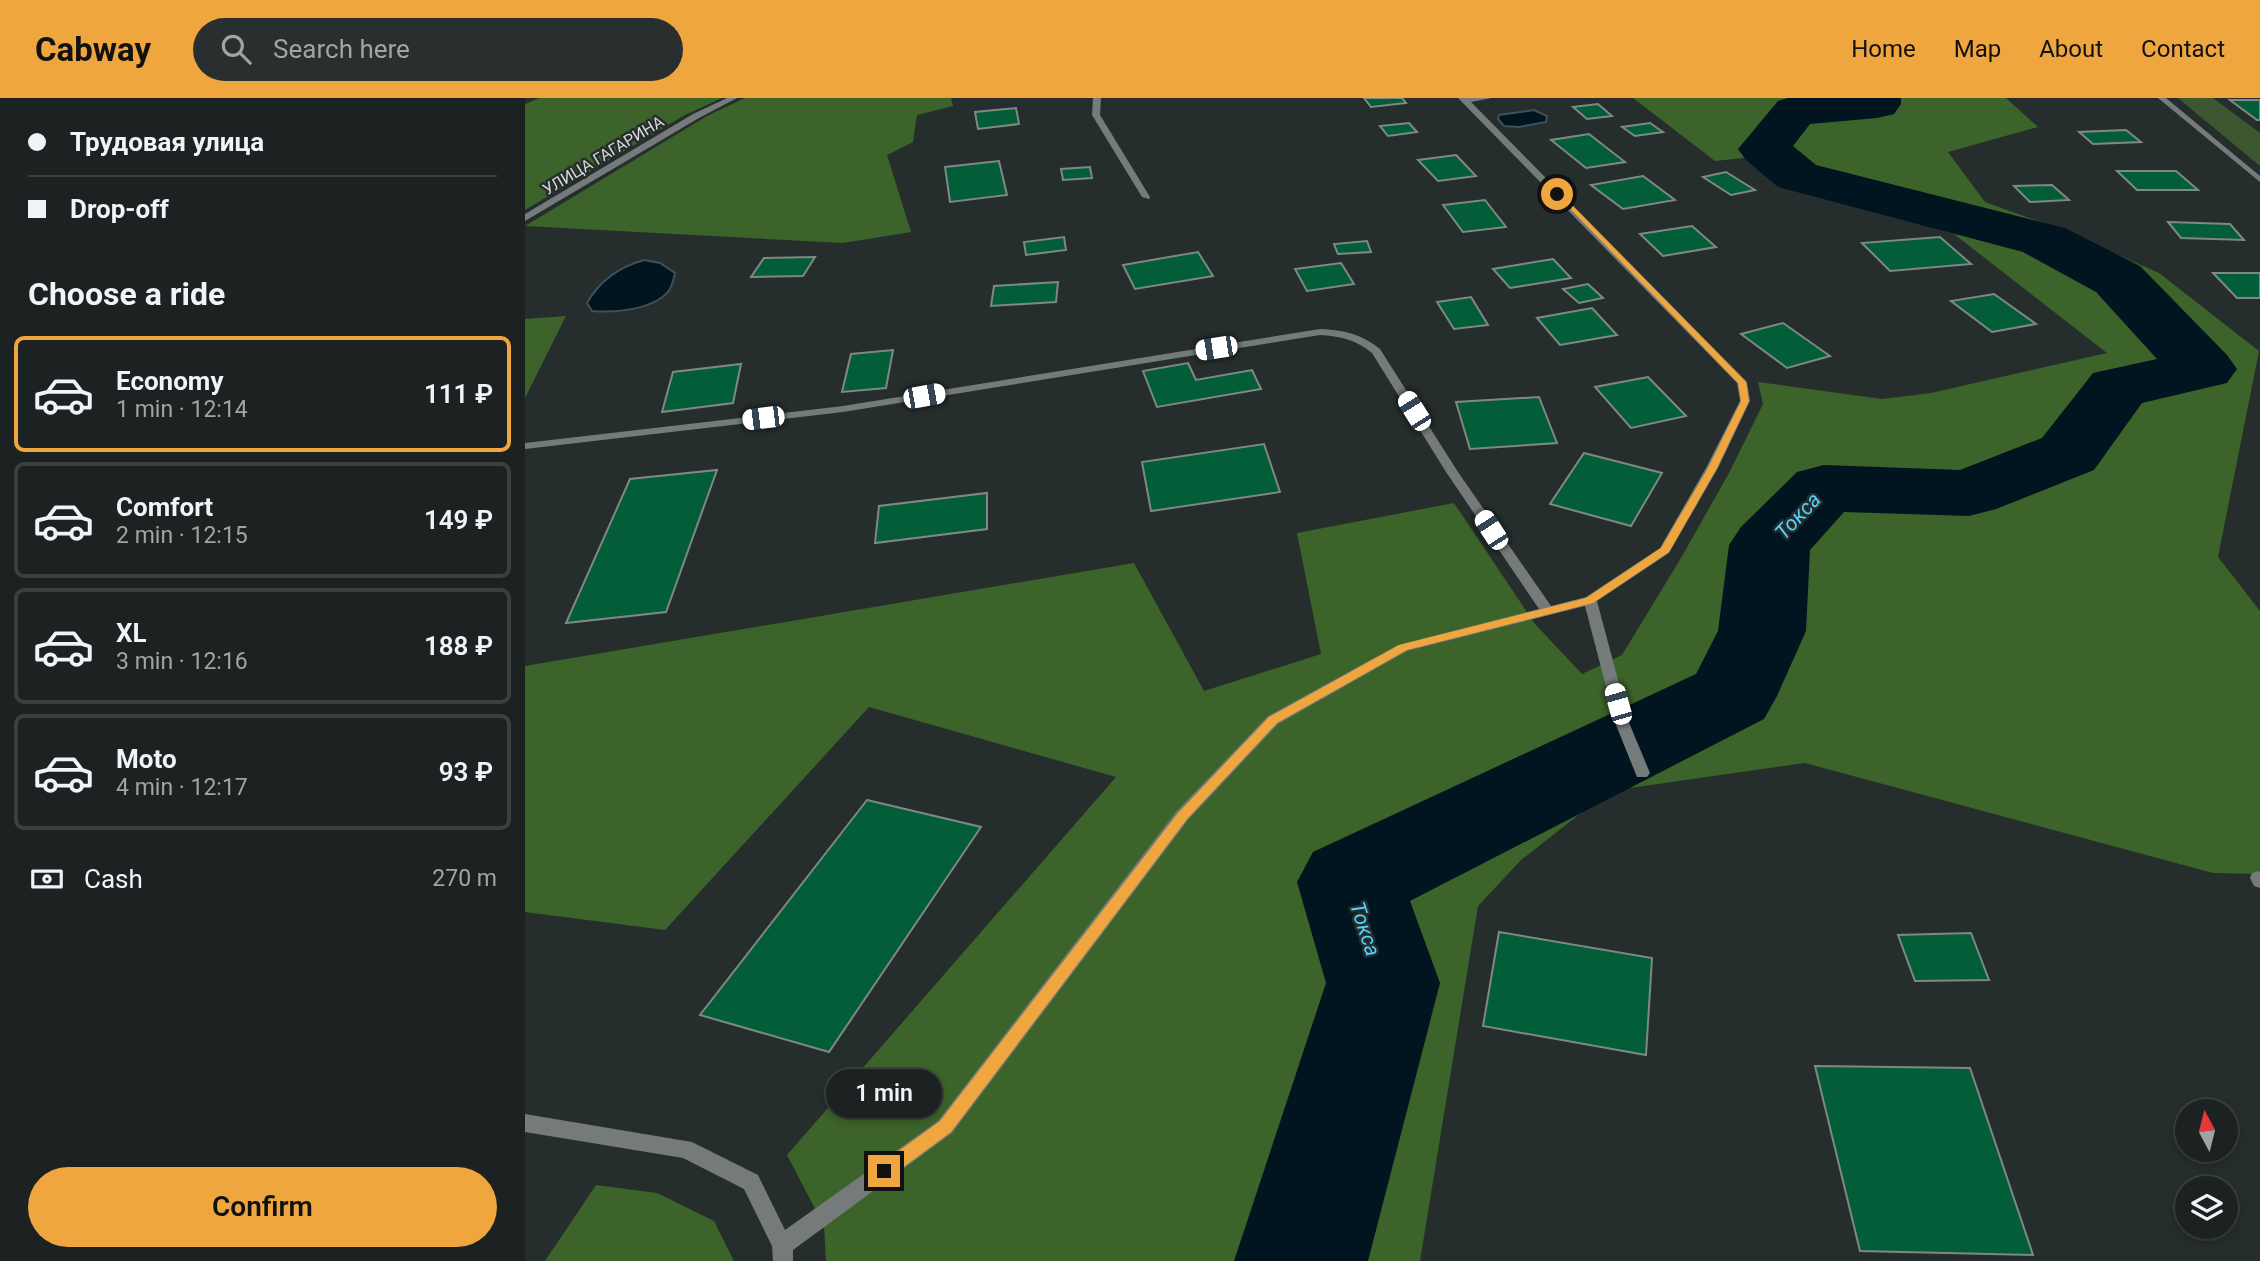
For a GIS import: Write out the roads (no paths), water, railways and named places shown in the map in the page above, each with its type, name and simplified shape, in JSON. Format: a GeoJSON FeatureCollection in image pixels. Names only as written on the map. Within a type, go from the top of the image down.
{"type":"FeatureCollection","features":[{"type":"Feature","properties":{"kind":"street","name":"УЛИЦА ГАГАРИНА"},"geometry":{"type":"LineString","coordinates":[[525,218],[695,116],[733,98]]}},
{"type":"Feature","properties":{"kind":"street"},"geometry":{"type":"LineString","coordinates":[[1097,98],[1096,115],[1146,197]]}},
{"type":"Feature","properties":{"kind":"street"},"geometry":{"type":"LineString","coordinates":[[1464,99],[1488,98]]}},
{"type":"Feature","properties":{"kind":"street"},"geometry":{"type":"LineString","coordinates":[[2162,98],[2260,180]]}},
{"type":"Feature","properties":{"kind":"street"},"geometry":{"type":"LineString","coordinates":[[525,1123],[685,1149],[751,1182],[782,1253],[945,1127],[1182,816],[1273,720],[1403,648],[1546,609],[1590,600],[1665,550],[1712,468],[1745,401],[1742,382],[1464,99]]}},
{"type":"Feature","properties":{"kind":"street"},"geometry":{"type":"LineString","coordinates":[[525,446],[843,409],[1320,332],[1346,333],[1363,340],[1376,351],[1474,505],[1546,609]]}},
{"type":"Feature","properties":{"kind":"street"},"geometry":{"type":"LineString","coordinates":[[1590,600],[1623,725],[1643,773]]}},
{"type":"Feature","properties":{"kind":"water"},"geometry":{"type":"Polygon","coordinates":[[[1534,110],[1547,116],[1546,122],[1519,127],[1504,126],[1498,119],[1499,115],[1534,110]]]}},
{"type":"Feature","properties":{"kind":"water"},"geometry":{"type":"Polygon","coordinates":[[[644,260],[660,263],[675,273],[670,289],[664,296],[634,309],[592,311],[587,303],[604,281],[626,266],[644,260]]]}},
{"type":"Feature","properties":{"kind":"waterway","name":"Токса"},"geometry":{"type":"LineString","coordinates":[[1301,1261],[1383,983],[1350,882],[1731,696],[1762,631],[1770,545],[1824,488],[1969,493],[2068,454],[2118,388],[2203,369],[2118,279],[2044,240],[1797,176],[1764,149],[1795,111],[1877,104],[1877,98]]}}]}
